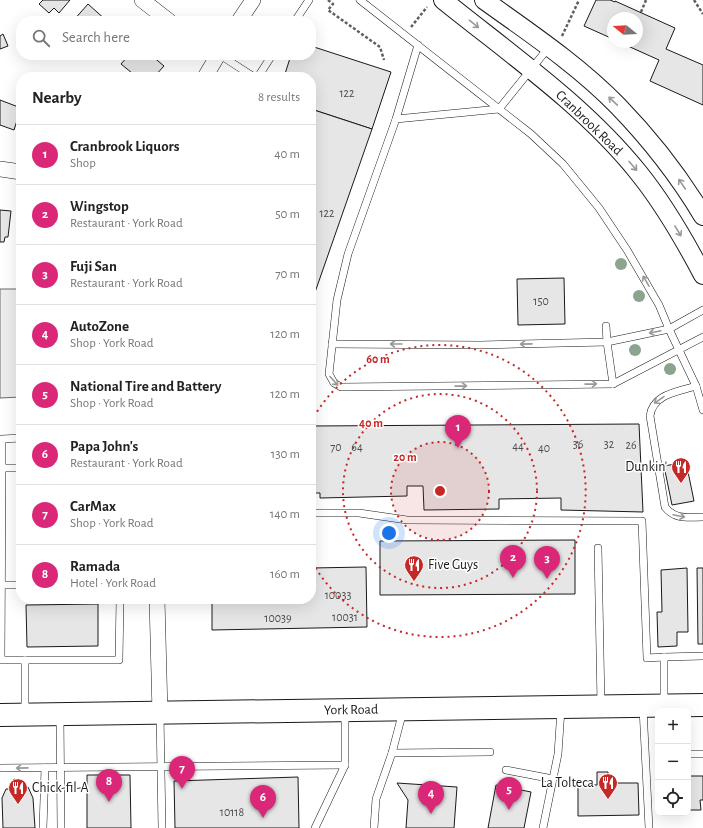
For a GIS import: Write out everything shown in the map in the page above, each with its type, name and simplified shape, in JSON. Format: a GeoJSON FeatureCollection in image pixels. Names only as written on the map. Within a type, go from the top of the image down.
{"type":"FeatureCollection","features":[{"type":"Feature","properties":{"kind":"main road","name":"York Road"},"geometry":{"type":"LineString","coordinates":[[0,715],[601,706],[665,707],[703,705]]}},
{"type":"Feature","properties":{"kind":"street"},"geometry":{"type":"LineString","coordinates":[[142,0],[163,16]]}},
{"type":"Feature","properties":{"kind":"street"},"geometry":{"type":"LineString","coordinates":[[242,16],[253,0]]}},
{"type":"Feature","properties":{"kind":"street"},"geometry":{"type":"LineString","coordinates":[[484,0],[549,47],[590,80],[617,105],[665,160],[703,216]]}},
{"type":"Feature","properties":{"kind":"street","name":"Cranbrook Road"},"geometry":{"type":"LineString","coordinates":[[435,3],[531,70],[592,123],[638,172],[666,211],[703,275]]}},
{"type":"Feature","properties":{"kind":"street"},"geometry":{"type":"LineString","coordinates":[[208,72],[216,60]]}},
{"type":"Feature","properties":{"kind":"street"},"geometry":{"type":"LineString","coordinates":[[0,169],[16,171]]}},
{"type":"Feature","properties":{"kind":"street"},"geometry":{"type":"LineString","coordinates":[[157,604],[160,713]]}},
{"type":"Feature","properties":{"kind":"lane"},"geometry":{"type":"LineString","coordinates":[[298,16],[310,0]]}},
{"type":"Feature","properties":{"kind":"lane"},"geometry":{"type":"LineString","coordinates":[[360,0],[531,134],[563,164],[600,208],[660,305],[669,329],[696,386],[703,410]]}},
{"type":"Feature","properties":{"kind":"lane"},"geometry":{"type":"LineString","coordinates":[[418,45],[396,119],[348,254],[337,300],[332,344],[329,374],[334,383],[341,387],[613,384],[703,337]]}},
{"type":"Feature","properties":{"kind":"lane"},"geometry":{"type":"LineString","coordinates":[[396,119],[499,109],[549,47]]}},
{"type":"Feature","properties":{"kind":"lane"},"geometry":{"type":"LineString","coordinates":[[227,60],[246,72]]}},
{"type":"Feature","properties":{"kind":"lane"},"geometry":{"type":"LineString","coordinates":[[261,72],[269,60]]}},
{"type":"Feature","properties":{"kind":"lane"},"geometry":{"type":"LineString","coordinates":[[332,344],[607,342],[669,329],[703,310]]}},
{"type":"Feature","properties":{"kind":"lane"},"geometry":{"type":"LineString","coordinates":[[606,326],[613,384]]}},
{"type":"Feature","properties":{"kind":"lane"},"geometry":{"type":"LineString","coordinates":[[696,386],[662,397],[652,406],[650,416],[665,507],[670,513],[679,517],[703,517]]}},
{"type":"Feature","properties":{"kind":"lane"},"geometry":{"type":"LineString","coordinates":[[16,438],[2,439],[1,660],[119,660],[120,604]]}},
{"type":"Feature","properties":{"kind":"lane"},"geometry":{"type":"LineString","coordinates":[[2,468],[16,468]]}},
{"type":"Feature","properties":{"kind":"lane"},"geometry":{"type":"LineString","coordinates":[[316,513],[359,512],[407,520],[642,520],[647,658],[703,656]]}},
{"type":"Feature","properties":{"kind":"lane"},"geometry":{"type":"LineString","coordinates":[[598,548],[601,706]]}},
{"type":"Feature","properties":{"kind":"lane"},"geometry":{"type":"LineString","coordinates":[[1,585],[16,585]]}},
{"type":"Feature","properties":{"kind":"lane"},"geometry":{"type":"LineString","coordinates":[[649,828],[665,707],[664,657]]}},
{"type":"Feature","properties":{"kind":"lane"},"geometry":{"type":"LineString","coordinates":[[25,660],[25,714]]}},
{"type":"Feature","properties":{"kind":"lane"},"geometry":{"type":"LineString","coordinates":[[542,828],[558,754],[561,707]]}},
{"type":"Feature","properties":{"kind":"lane"},"geometry":{"type":"LineString","coordinates":[[374,828],[376,799],[392,752],[403,709]]}},
{"type":"Feature","properties":{"kind":"lane"},"geometry":{"type":"LineString","coordinates":[[315,828],[345,765],[345,710]]}},
{"type":"Feature","properties":{"kind":"lane"},"geometry":{"type":"LineString","coordinates":[[160,713],[162,828]]}},
{"type":"Feature","properties":{"kind":"lane"},"geometry":{"type":"LineString","coordinates":[[60,714],[61,828]]}},
{"type":"Feature","properties":{"kind":"lane"},"geometry":{"type":"LineString","coordinates":[[392,752],[490,752]]}},
{"type":"Feature","properties":{"kind":"lane"},"geometry":{"type":"LineString","coordinates":[[691,754],[703,754]]}},
{"type":"Feature","properties":{"kind":"lane"},"geometry":{"type":"LineString","coordinates":[[0,768],[345,765]]}},
{"type":"Feature","properties":{"kind":"lane"},"geometry":{"type":"LineString","coordinates":[[44,828],[45,768]]}},
{"type":"Feature","properties":{"kind":"lane"},"geometry":{"type":"LineString","coordinates":[[506,770],[553,779]]}},
{"type":"Feature","properties":{"kind":"path"},"geometry":{"type":"LineString","coordinates":[[328,0],[333,4],[328,10],[380,48],[384,60]]}},
{"type":"Feature","properties":{"kind":"path"},"geometry":{"type":"LineString","coordinates":[[564,32],[580,0]]}},
{"type":"Feature","properties":{"kind":"path"},"geometry":{"type":"LineString","coordinates":[[641,12],[646,0]]}},
{"type":"Feature","properties":{"kind":"path"},"geometry":{"type":"LineString","coordinates":[[694,0],[703,14]]}},
{"type":"Feature","properties":{"kind":"path"},"geometry":{"type":"LineString","coordinates":[[405,35],[435,3]]}},
{"type":"Feature","properties":{"kind":"shaded area"},"geometry":{"type":"Polygon","coordinates":[[[0,289],[16,289],[16,397],[0,398],[0,289]]]}},
{"type":"Feature","properties":{"kind":"building"},"geometry":{"type":"Polygon","coordinates":[[[43,0],[70,0],[59,13],[54,8],[49,13],[39,4],[43,0]]]}},
{"type":"Feature","properties":{"kind":"building"},"geometry":{"type":"Polygon","coordinates":[[[596,0],[615,1],[639,12],[607,12],[607,36],[584,26],[596,0]]]}},
{"type":"Feature","properties":{"kind":"building"},"geometry":{"type":"Polygon","coordinates":[[[88,4],[101,16],[77,16],[88,4]]]}},
{"type":"Feature","properties":{"kind":"building"},"geometry":{"type":"Polygon","coordinates":[[[643,14],[675,28],[666,49],[703,65],[703,105],[650,81],[659,60],[632,48],[643,48],[643,14]]]}},
{"type":"Feature","properties":{"kind":"building"},"geometry":{"type":"Polygon","coordinates":[[[3,34],[8,46],[0,49],[0,36],[3,34]]]}},
{"type":"Feature","properties":{"kind":"building"},"geometry":{"type":"Polygon","coordinates":[[[316,48],[391,72],[372,129],[316,111],[316,72],[286,72],[289,60],[316,60],[316,48]]]}},
{"type":"Feature","properties":{"kind":"building"},"geometry":{"type":"Polygon","coordinates":[[[125,60],[157,60],[164,66],[159,72],[131,72],[121,64],[125,60]]]}},
{"type":"Feature","properties":{"kind":"building"},"geometry":{"type":"Polygon","coordinates":[[[0,100],[16,106],[16,124],[14,130],[0,125],[0,100]]]}},
{"type":"Feature","properties":{"kind":"building"},"geometry":{"type":"Polygon","coordinates":[[[316,111],[372,129],[316,289],[316,111]]]}},
{"type":"Feature","properties":{"kind":"building"},"geometry":{"type":"Polygon","coordinates":[[[0,210],[11,211],[8,237],[5,237],[4,242],[0,242],[0,210]]]}},
{"type":"Feature","properties":{"kind":"building"},"geometry":{"type":"Polygon","coordinates":[[[564,278],[565,324],[518,325],[517,279],[564,278]]]}},
{"type":"Feature","properties":{"kind":"building"},"geometry":{"type":"Polygon","coordinates":[[[639,424],[643,512],[561,510],[561,498],[499,499],[499,509],[424,510],[423,486],[407,486],[407,496],[320,498],[320,493],[316,493],[316,426],[639,424]]]}},
{"type":"Feature","properties":{"kind":"building"},"geometry":{"type":"Polygon","coordinates":[[[686,462],[694,501],[672,505],[664,466],[686,462]]]}},
{"type":"Feature","properties":{"kind":"building"},"geometry":{"type":"Polygon","coordinates":[[[575,540],[575,594],[380,595],[380,541],[575,540]]]}},
{"type":"Feature","properties":{"kind":"building"},"geometry":{"type":"Polygon","coordinates":[[[366,567],[367,627],[212,630],[212,604],[316,604],[316,568],[366,567]]]}},
{"type":"Feature","properties":{"kind":"building"},"geometry":{"type":"Polygon","coordinates":[[[687,568],[688,632],[677,632],[677,646],[658,647],[657,612],[662,612],[661,570],[687,568]]]}},
{"type":"Feature","properties":{"kind":"building"},"geometry":{"type":"Polygon","coordinates":[[[697,568],[703,568],[703,644],[698,644],[697,568]]]}},
{"type":"Feature","properties":{"kind":"building"},"geometry":{"type":"Polygon","coordinates":[[[98,604],[98,646],[27,647],[26,605],[98,604]]]}},
{"type":"Feature","properties":{"kind":"building","name":"La Tolteca"},"geometry":{"type":"Polygon","coordinates":[[[597,772],[608,772],[608,783],[638,783],[639,815],[578,816],[578,785],[597,785],[597,772]]]}},
{"type":"Feature","properties":{"kind":"building"},"geometry":{"type":"Polygon","coordinates":[[[87,775],[130,775],[131,828],[87,828],[87,775]]]}},
{"type":"Feature","properties":{"kind":"building"},"geometry":{"type":"Polygon","coordinates":[[[691,776],[703,776],[703,800],[700,800],[701,810],[691,810],[691,776]]]}},
{"type":"Feature","properties":{"kind":"building"},"geometry":{"type":"Polygon","coordinates":[[[298,777],[299,828],[175,828],[174,781],[298,777]]]}},
{"type":"Feature","properties":{"kind":"building","name":"Chick-fil-A"},"geometry":{"type":"Polygon","coordinates":[[[14,779],[21,782],[24,787],[28,787],[33,798],[35,828],[3,828],[2,798],[6,789],[10,789],[10,783],[14,779]]]}},
{"type":"Feature","properties":{"kind":"building"},"geometry":{"type":"Polygon","coordinates":[[[397,783],[457,787],[454,828],[406,828],[408,800],[397,783]]]}},
{"type":"Feature","properties":{"kind":"building"},"geometry":{"type":"Polygon","coordinates":[[[496,785],[531,792],[524,828],[488,828],[496,785]]]}},
{"type":"Feature","properties":{"kind":"place","name":"Cranbrook Liquors"},"geometry":{"type":"Point","coordinates":[458,448]}},
{"type":"Feature","properties":{"kind":"place","name":"Dunkin'"},"geometry":{"type":"Point","coordinates":[681,484]}},
{"type":"Feature","properties":{"kind":"place","name":"Wingstop"},"geometry":{"type":"Point","coordinates":[513,578]}},
{"type":"Feature","properties":{"kind":"place","name":"Fuji San"},"geometry":{"type":"Point","coordinates":[547,579]}},
{"type":"Feature","properties":{"kind":"place","name":"Five Guys"},"geometry":{"type":"Point","coordinates":[414,582]}},
{"type":"Feature","properties":{"kind":"place","name":"CarMax"},"geometry":{"type":"Point","coordinates":[182,789]}},
{"type":"Feature","properties":{"kind":"place","name":"La Tolteca"},"geometry":{"type":"Point","coordinates":[608,800]}},
{"type":"Feature","properties":{"kind":"place","name":"Ramada"},"geometry":{"type":"Point","coordinates":[109,802]}},
{"type":"Feature","properties":{"kind":"place","name":"Chick-fil-A"},"geometry":{"type":"Point","coordinates":[18,805]}},
{"type":"Feature","properties":{"kind":"place","name":"National Tire and Battery"},"geometry":{"type":"Point","coordinates":[509,810]}},
{"type":"Feature","properties":{"kind":"place","name":"AutoZone"},"geometry":{"type":"Point","coordinates":[431,814]}},
{"type":"Feature","properties":{"kind":"place","name":"Papa John's"},"geometry":{"type":"Point","coordinates":[263,818]}}]}
